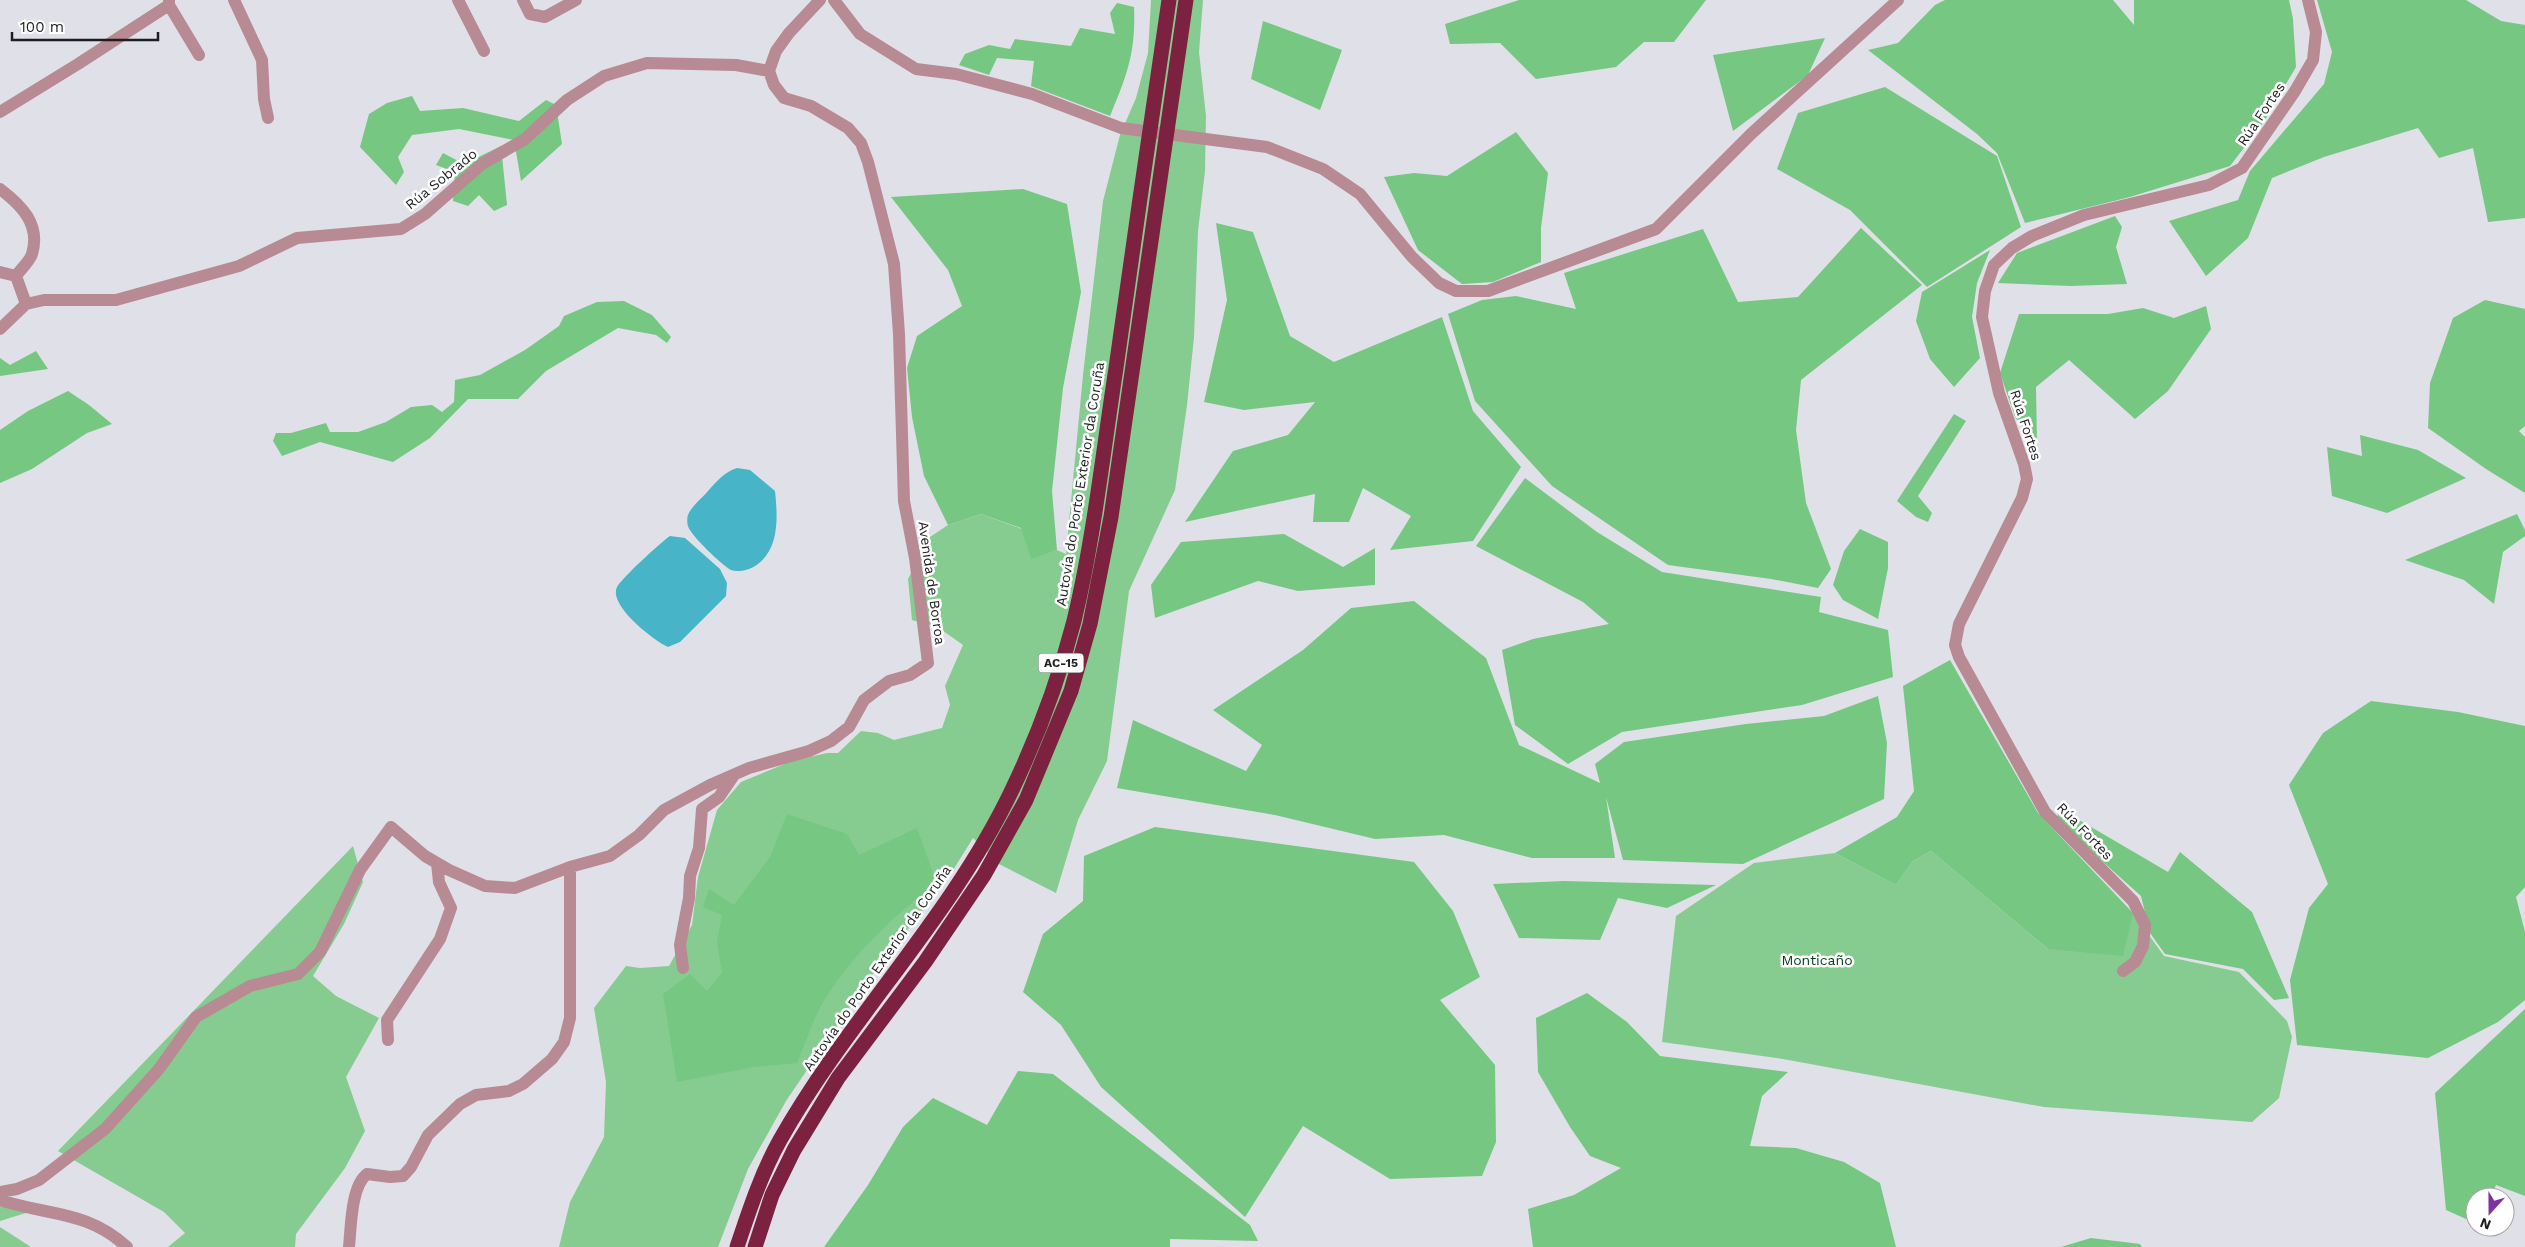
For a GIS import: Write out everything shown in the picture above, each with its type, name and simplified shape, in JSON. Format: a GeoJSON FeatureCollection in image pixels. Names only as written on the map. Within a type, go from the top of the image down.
{"type":"FeatureCollection","features":[{"type":"Feature","properties":{"kind":"highway","name":"Autovía do Porto Exterior da Coruña"},"geometry":{"type":"LineString","coordinates":[[737,1247],[756,1189],[779,1142],[824,1068],[912,953],[970,866],[1011,792],[1055,686],[1074,620],[1094,514],[1169,0]]}},
{"type":"Feature","properties":{"kind":"highway","name":"AC-15"},"geometry":{"type":"LineString","coordinates":[[755,1247],[772,1195],[794,1150],[838,1078],[925,962],[984,875],[1026,800],[1071,691],[1090,624],[1111,517],[1186,0]]}},
{"type":"Feature","properties":{"kind":"street"},"geometry":{"type":"LineString","coordinates":[[234,0],[262,60],[264,99],[268,118]]}},
{"type":"Feature","properties":{"kind":"street"},"geometry":{"type":"LineString","coordinates":[[458,0],[484,52]]}},
{"type":"Feature","properties":{"kind":"street"},"geometry":{"type":"LineString","coordinates":[[523,0],[530,14],[545,16],[576,0]]}},
{"type":"Feature","properties":{"kind":"street"},"geometry":{"type":"LineString","coordinates":[[769,71],[776,51],[789,33],[820,0]]}},
{"type":"Feature","properties":{"kind":"street"},"geometry":{"type":"LineString","coordinates":[[834,0],[860,34],[916,69],[956,74],[1032,94],[1121,128],[1266,147],[1323,169],[1360,194],[1412,257],[1439,283],[1456,291],[1488,291],[1656,229],[1751,134],[1898,0]]}},
{"type":"Feature","properties":{"kind":"street","name":"Rúa Fortes"},"geometry":{"type":"LineString","coordinates":[[2123,971],[2135,962],[2143,946],[2145,925],[2133,901],[2045,812],[1955,645],[1959,624],[2022,498],[2026,479],[2017,438],[1999,393],[1982,316],[1985,291],[1994,264],[2012,248],[2032,236],[2084,215],[2209,184],[2242,168],[2295,91],[2313,60],[2316,32],[2308,0]]}},
{"type":"Feature","properties":{"kind":"street"},"geometry":{"type":"LineString","coordinates":[[0,112],[126,34],[169,2],[199,56]]}},
{"type":"Feature","properties":{"kind":"street","name":"Rúa Sobrado"},"geometry":{"type":"LineString","coordinates":[[26,304],[44,300],[116,300],[239,266],[297,238],[401,229],[425,214],[482,164],[525,139],[567,100],[604,76],[647,63],[736,65],[769,71]]}},
{"type":"Feature","properties":{"kind":"street","name":"Avenida de Borroa"},"geometry":{"type":"LineString","coordinates":[[0,1192],[17,1190],[38,1180],[105,1129],[159,1069],[196,1017],[250,986],[298,974],[320,952],[360,870],[391,827],[437,863],[485,886],[514,888],[570,867],[610,856],[639,835],[664,810],[749,768],[808,751],[831,741],[849,727],[864,700],[889,681],[910,675],[928,663],[915,558],[904,501],[899,334],[894,264],[868,162],[861,143],[848,128],[811,106],[784,98],[774,85],[769,71]]}},
{"type":"Feature","properties":{"kind":"street"},"geometry":{"type":"LineString","coordinates":[[0,189],[20,204],[29,216],[33,238],[32,255],[16,276]]}},
{"type":"Feature","properties":{"kind":"street"},"geometry":{"type":"LineString","coordinates":[[0,272],[16,276]]}},
{"type":"Feature","properties":{"kind":"street"},"geometry":{"type":"LineString","coordinates":[[0,330],[26,304],[16,276]]}},
{"type":"Feature","properties":{"kind":"street"},"geometry":{"type":"LineString","coordinates":[[682,968],[680,945],[690,898],[690,876],[699,848],[702,808],[719,797],[734,775]]}},
{"type":"Feature","properties":{"kind":"street"},"geometry":{"type":"LineString","coordinates":[[388,1040],[387,1020],[440,939],[451,908],[439,882],[437,863]]}},
{"type":"Feature","properties":{"kind":"street"},"geometry":{"type":"LineString","coordinates":[[349,1247],[356,1189],[362,1178],[367,1174],[390,1177],[403,1176],[411,1167],[428,1135],[460,1104],[476,1095],[509,1091],[523,1084],[552,1059],[564,1042],[570,1018],[570,867]]}},
{"type":"Feature","properties":{"kind":"street"},"geometry":{"type":"LineString","coordinates":[[0,1200],[78,1217],[117,1237],[127,1247]]}},
{"type":"Feature","properties":{"kind":"green space"},"geometry":{"type":"Polygon","coordinates":[[[1151,0],[1203,0],[1199,52],[1206,116],[1205,171],[1198,231],[1194,337],[1187,405],[1175,490],[1129,591],[1107,761],[1078,820],[1056,893],[999,864],[973,838],[950,875],[866,983],[786,1101],[748,1169],[718,1247],[559,1247],[570,1202],[604,1137],[606,1082],[594,1008],[626,966],[640,968],[669,966],[692,925],[698,877],[717,810],[741,782],[792,761],[827,753],[838,753],[861,731],[878,733],[894,740],[942,728],[950,705],[945,686],[963,645],[939,628],[912,620],[908,579],[930,537],[948,525],[981,514],[1022,529],[1031,558],[1057,550],[1066,554],[1083,375],[1103,201],[1120,135],[1136,98],[1148,53],[1151,0]]]}},
{"type":"Feature","properties":{"kind":"green space"},"geometry":{"type":"Polygon","coordinates":[[[1519,0],[1706,0],[1674,42],[1644,42],[1616,67],[1536,79],[1500,43],[1450,44],[1445,24],[1519,0]]]}},
{"type":"Feature","properties":{"kind":"green space"},"geometry":{"type":"Polygon","coordinates":[[[1945,0],[2113,0],[2134,25],[2134,0],[2289,0],[2293,19],[2296,67],[2263,123],[2230,166],[2130,197],[2025,223],[1997,153],[1977,134],[1868,50],[1898,43],[1935,5],[1945,0]]]}},
{"type":"Feature","properties":{"kind":"green space"},"geometry":{"type":"Polygon","coordinates":[[[2317,0],[2466,0],[2501,21],[2525,25],[2525,218],[2488,222],[2473,148],[2439,158],[2418,128],[2324,157],[2272,178],[2248,238],[2206,276],[2169,221],[2238,200],[2250,171],[2324,84],[2332,52],[2317,0]]]}},
{"type":"Feature","properties":{"kind":"green space"},"geometry":{"type":"Polygon","coordinates":[[[1117,3],[1134,7],[1134,23],[1132,50],[1126,75],[1110,116],[1031,86],[1034,61],[997,58],[989,75],[959,65],[965,54],[989,45],[1010,49],[1015,39],[1071,46],[1080,28],[1115,34],[1110,13],[1117,3]]]}},
{"type":"Feature","properties":{"kind":"green space"},"geometry":{"type":"Polygon","coordinates":[[[1263,21],[1342,50],[1320,110],[1251,79],[1263,21]]]}},
{"type":"Feature","properties":{"kind":"green space"},"geometry":{"type":"Polygon","coordinates":[[[1825,38],[1808,75],[1733,131],[1713,55],[1825,38]]]}},
{"type":"Feature","properties":{"kind":"green space"},"geometry":{"type":"Polygon","coordinates":[[[1885,87],[1997,156],[2021,227],[1927,287],[1850,210],[1777,169],[1798,113],[1885,87]]]}},
{"type":"Feature","properties":{"kind":"green space"},"geometry":{"type":"Polygon","coordinates":[[[412,96],[420,111],[463,108],[519,121],[546,100],[556,105],[562,144],[521,181],[514,140],[459,129],[412,135],[398,157],[404,172],[396,185],[360,147],[369,114],[387,103],[412,96]]]}},
{"type":"Feature","properties":{"kind":"green space"},"geometry":{"type":"Polygon","coordinates":[[[1516,132],[1548,173],[1541,228],[1541,262],[1493,282],[1462,284],[1418,250],[1384,177],[1414,173],[1447,176],[1516,132]]]}},
{"type":"Feature","properties":{"kind":"green space"},"geometry":{"type":"Polygon","coordinates":[[[501,146],[507,205],[494,211],[479,195],[468,206],[453,201],[455,172],[436,165],[443,153],[464,164],[501,146]]]}},
{"type":"Feature","properties":{"kind":"green space"},"geometry":{"type":"Polygon","coordinates":[[[1023,189],[1067,204],[1081,292],[1063,388],[1052,491],[1057,550],[1031,559],[1021,528],[981,514],[948,525],[924,476],[912,417],[907,368],[917,336],[962,306],[948,270],[891,197],[1023,189]]]}},
{"type":"Feature","properties":{"kind":"green space"},"geometry":{"type":"Polygon","coordinates":[[[2115,216],[2122,227],[2116,247],[2127,284],[2071,286],[1998,283],[2017,253],[2115,216]]]}},
{"type":"Feature","properties":{"kind":"green space"},"geometry":{"type":"Polygon","coordinates":[[[1216,223],[1253,232],[1290,336],[1334,362],[1442,317],[1473,411],[1521,467],[1473,541],[1390,550],[1411,516],[1363,488],[1349,522],[1313,522],[1315,494],[1185,522],[1233,451],[1288,435],[1315,402],[1244,410],[1204,402],[1227,300],[1216,223]]]}},
{"type":"Feature","properties":{"kind":"green space"},"geometry":{"type":"Polygon","coordinates":[[[1861,228],[1922,285],[1801,380],[1796,430],[1806,503],[1831,569],[1818,588],[1771,579],[1668,565],[1552,486],[1475,401],[1448,314],[1482,300],[1516,296],[1576,309],[1564,273],[1703,229],[1738,302],[1798,297],[1861,228]]]}},
{"type":"Feature","properties":{"kind":"green space"},"geometry":{"type":"Polygon","coordinates":[[[1990,250],[1977,283],[1972,317],[1980,358],[1954,387],[1930,359],[1916,321],[1922,292],[1990,250]]]}},
{"type":"Feature","properties":{"kind":"green space"},"geometry":{"type":"Polygon","coordinates":[[[2485,300],[2525,309],[2525,426],[2519,431],[2525,437],[2525,493],[2486,469],[2428,428],[2430,383],[2453,318],[2485,300]]]}},
{"type":"Feature","properties":{"kind":"green space"},"geometry":{"type":"Polygon","coordinates":[[[624,301],[652,315],[671,337],[667,343],[656,335],[618,328],[546,371],[518,399],[468,399],[430,438],[393,462],[320,442],[282,456],[273,441],[276,433],[291,433],[326,423],[330,432],[358,432],[386,422],[411,407],[432,405],[442,412],[454,402],[455,380],[480,375],[525,350],[559,326],[564,316],[597,302],[624,301]]]}},
{"type":"Feature","properties":{"kind":"green space"},"geometry":{"type":"Polygon","coordinates":[[[2206,306],[2211,329],[2168,391],[2135,419],[2069,360],[2036,387],[2037,444],[2015,417],[2000,373],[2019,314],[2108,314],[2143,308],[2174,318],[2206,306]]]}},
{"type":"Feature","properties":{"kind":"green space"},"geometry":{"type":"Polygon","coordinates":[[[36,351],[48,369],[0,376],[0,358],[10,365],[36,351]]]}},
{"type":"Feature","properties":{"kind":"green space"},"geometry":{"type":"Polygon","coordinates":[[[68,391],[112,424],[87,433],[32,469],[0,483],[0,430],[28,411],[68,391]]]}},
{"type":"Feature","properties":{"kind":"green space"},"geometry":{"type":"Polygon","coordinates":[[[1954,414],[1966,421],[1918,496],[1932,513],[1928,522],[1916,517],[1897,501],[1954,414]]]}},
{"type":"Feature","properties":{"kind":"green space"},"geometry":{"type":"Polygon","coordinates":[[[2360,435],[2418,450],[2466,478],[2387,513],[2332,496],[2327,447],[2362,456],[2360,435]]]}},
{"type":"Feature","properties":{"kind":"green space"},"geometry":{"type":"Polygon","coordinates":[[[1525,478],[1597,532],[1662,572],[1821,597],[1819,612],[1888,630],[1893,677],[1802,705],[1622,732],[1568,764],[1515,725],[1502,650],[1533,639],[1609,624],[1583,602],[1476,546],[1525,478]]]}},
{"type":"Feature","properties":{"kind":"green space"},"geometry":{"type":"Polygon","coordinates":[[[2517,514],[2525,530],[2525,536],[2503,552],[2494,604],[2464,580],[2405,560],[2517,514]]]}},
{"type":"Feature","properties":{"kind":"green space"},"geometry":{"type":"Polygon","coordinates":[[[1860,529],[1888,542],[1888,568],[1878,619],[1843,600],[1833,585],[1844,551],[1860,529]]]}},
{"type":"Feature","properties":{"kind":"green space"},"geometry":{"type":"Polygon","coordinates":[[[1284,534],[1343,567],[1375,548],[1375,585],[1298,591],[1258,581],[1155,618],[1151,585],[1181,542],[1284,534]]]}},
{"type":"Feature","properties":{"kind":"green space"},"geometry":{"type":"Polygon","coordinates":[[[1414,601],[1486,658],[1519,745],[1600,783],[1595,764],[1624,742],[1746,724],[1824,716],[1878,696],[1887,743],[1884,799],[1743,864],[1623,860],[1606,797],[1615,858],[1532,858],[1444,835],[1375,839],[1275,815],[1117,788],[1133,720],[1246,771],[1262,745],[1213,710],[1303,650],[1351,608],[1414,601]]]}},
{"type":"Feature","properties":{"kind":"green space"},"geometry":{"type":"Polygon","coordinates":[[[1950,660],[2038,813],[2133,913],[2123,956],[2048,949],[1931,851],[1913,861],[1896,885],[1835,853],[1897,817],[1914,791],[1903,686],[1950,660]]]}},
{"type":"Feature","properties":{"kind":"green space"},"geometry":{"type":"Polygon","coordinates":[[[2371,701],[2458,712],[2525,726],[2525,887],[2516,897],[2525,932],[2525,1000],[2498,1022],[2428,1058],[2297,1045],[2290,980],[2309,908],[2328,884],[2289,785],[2323,733],[2371,701]]]}},
{"type":"Feature","properties":{"kind":"green space"},"geometry":{"type":"Polygon","coordinates":[[[2062,810],[2168,872],[2180,852],[2252,912],[2289,998],[2274,1000],[2243,969],[2165,954],[2150,933],[2141,896],[2055,819],[2062,810]]]}},
{"type":"Feature","properties":{"kind":"green space"},"geometry":{"type":"Polygon","coordinates":[[[787,814],[847,834],[859,855],[917,828],[937,884],[888,923],[844,972],[831,989],[817,1013],[797,1063],[754,1067],[677,1082],[663,994],[690,974],[707,991],[722,973],[717,942],[722,915],[703,907],[709,889],[734,905],[770,857],[787,814]]]}},
{"type":"Feature","properties":{"kind":"green space"},"geometry":{"type":"Polygon","coordinates":[[[1155,827],[1414,862],[1453,911],[1480,977],[1440,1000],[1495,1065],[1496,1142],[1482,1176],[1390,1179],[1303,1126],[1245,1217],[1101,1087],[1061,1025],[1023,992],[1043,934],[1083,901],[1084,856],[1155,827]]]}},
{"type":"Feature","properties":{"kind":"green space"},"geometry":{"type":"Polygon","coordinates":[[[353,846],[363,882],[344,924],[313,976],[336,996],[379,1018],[346,1077],[365,1131],[345,1168],[296,1234],[295,1247],[168,1247],[185,1233],[164,1212],[58,1151],[353,846]]]}},
{"type":"Feature","properties":{"kind":"green space","name":"Monticaño"},"geometry":{"type":"Polygon","coordinates":[[[1931,851],[2048,949],[2133,913],[2164,956],[2239,972],[2287,1021],[2292,1037],[2279,1098],[2252,1122],[2044,1107],[1783,1059],[1662,1042],[1676,916],[1754,863],[1835,853],[1896,885],[1913,861],[1931,851]]]}},
{"type":"Feature","properties":{"kind":"green space"},"geometry":{"type":"Polygon","coordinates":[[[1564,881],[1716,885],[1667,908],[1618,898],[1600,940],[1519,938],[1493,884],[1564,881]]]}},
{"type":"Feature","properties":{"kind":"green space"},"geometry":{"type":"Polygon","coordinates":[[[1587,993],[1627,1022],[1660,1056],[1788,1072],[1762,1096],[1750,1146],[1796,1148],[1844,1162],[1880,1183],[1896,1247],[1533,1247],[1528,1209],[1574,1195],[1621,1168],[1590,1156],[1570,1127],[1538,1072],[1536,1018],[1587,993]]]}},
{"type":"Feature","properties":{"kind":"green space"},"geometry":{"type":"Polygon","coordinates":[[[2525,1009],[2525,1196],[2515,1192],[2515,1187],[2496,1185],[2495,1187],[2465,1187],[2465,1219],[2446,1210],[2435,1093],[2525,1009]]]}},
{"type":"Feature","properties":{"kind":"green space"},"geometry":{"type":"Polygon","coordinates":[[[1018,1071],[1053,1074],[1250,1225],[1258,1241],[1170,1239],[1170,1247],[824,1247],[868,1185],[903,1127],[933,1098],[987,1125],[1018,1071]]]}},
{"type":"Feature","properties":{"kind":"green space"},"geometry":{"type":"Polygon","coordinates":[[[0,1206],[29,1212],[0,1221],[0,1206]]]}},
{"type":"Feature","properties":{"kind":"green space"},"geometry":{"type":"Polygon","coordinates":[[[0,1227],[31,1247],[0,1247],[0,1227]]]}},
{"type":"Feature","properties":{"kind":"green space"},"geometry":{"type":"Polygon","coordinates":[[[2091,1238],[2140,1244],[2142,1247],[2061,1247],[2091,1238]]]}},
{"type":"Feature","properties":{"kind":"water"},"geometry":{"type":"Polygon","coordinates":[[[737,468],[750,470],[775,491],[777,513],[775,536],[767,555],[759,563],[742,571],[731,570],[707,550],[690,530],[687,520],[692,509],[714,484],[724,474],[737,468]]]}},
{"type":"Feature","properties":{"kind":"water"},"geometry":{"type":"Polygon","coordinates":[[[670,536],[685,538],[720,569],[727,583],[726,596],[680,642],[668,647],[643,630],[625,612],[616,594],[617,587],[626,576],[670,536]]]}}]}
